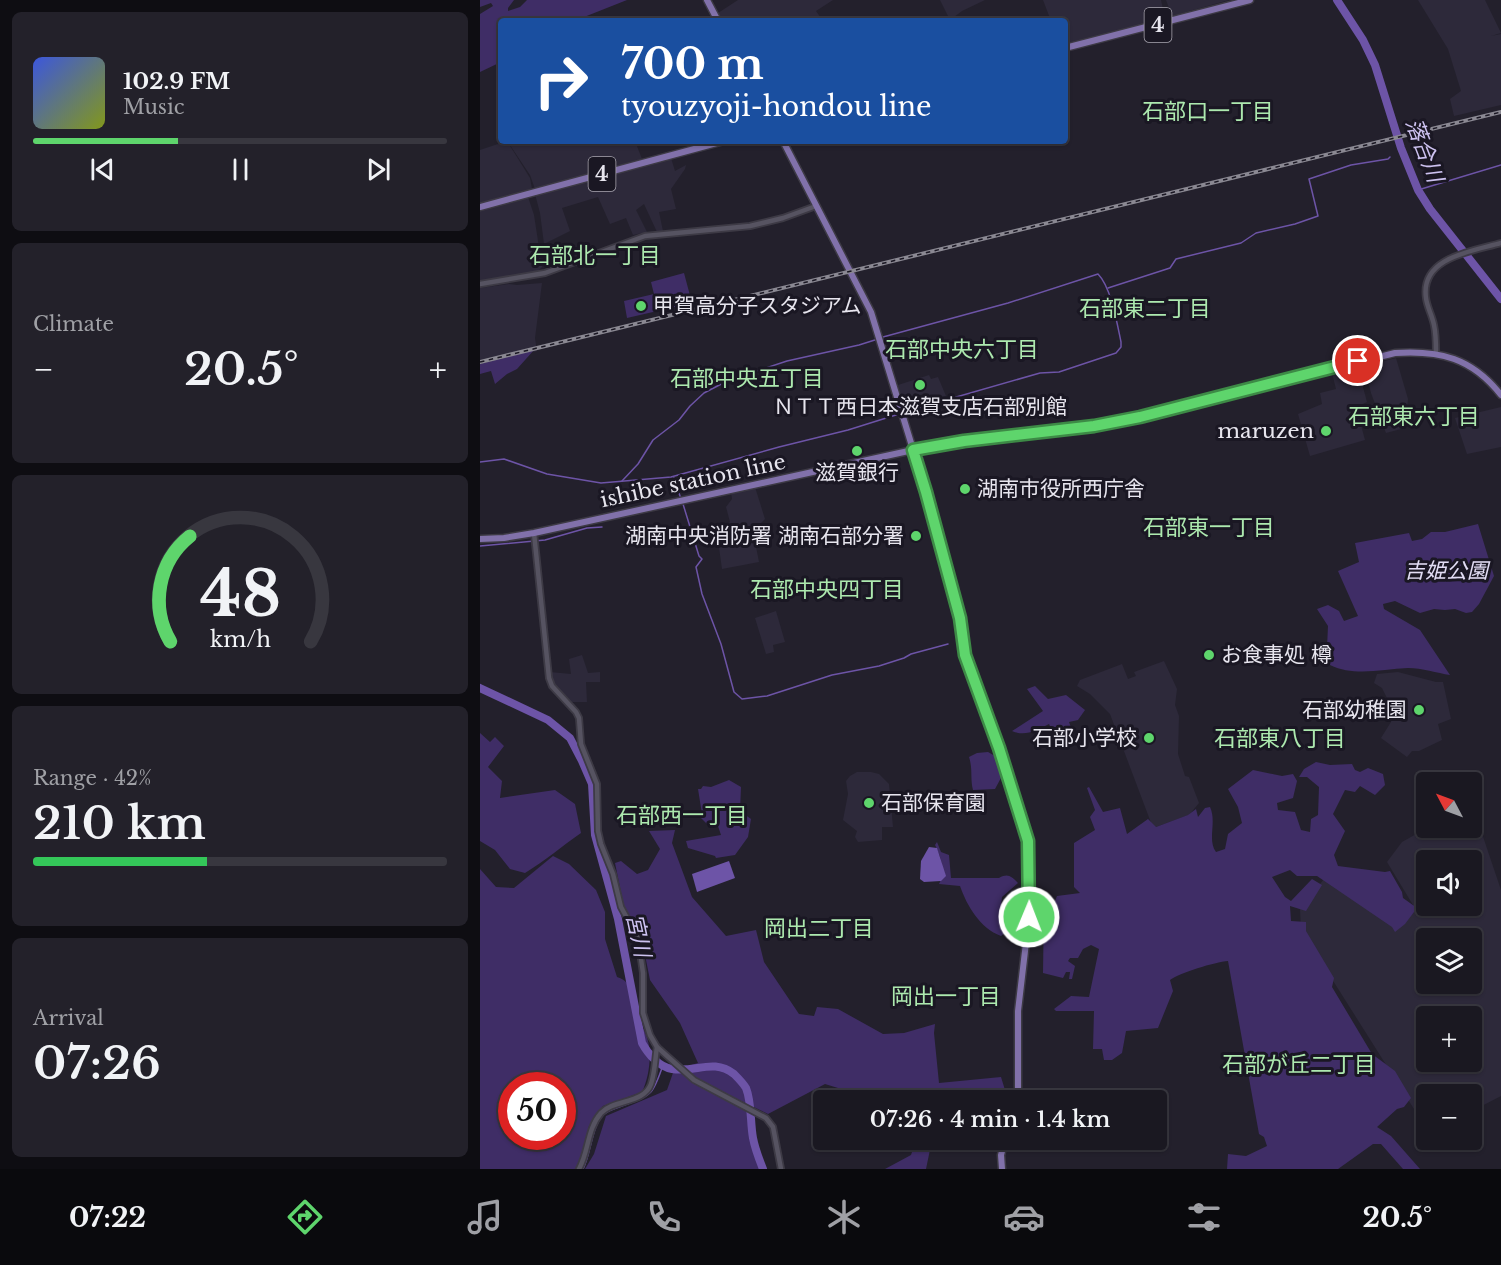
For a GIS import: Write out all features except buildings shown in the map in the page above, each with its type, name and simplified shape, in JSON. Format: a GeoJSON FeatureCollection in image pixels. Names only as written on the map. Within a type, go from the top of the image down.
{"type":"FeatureCollection","features":[{"type":"Feature","properties":{"kind":"main road"},"geometry":{"type":"LineString","coordinates":[[707,0],[716,18]]}},
{"type":"Feature","properties":{"kind":"main road","name":"4"},"geometry":{"type":"LineString","coordinates":[[1068,47],[1250,0]]}},
{"type":"Feature","properties":{"kind":"main road","name":"4"},"geometry":{"type":"LineString","coordinates":[[480,207],[713,144]]}},
{"type":"Feature","properties":{"kind":"main road"},"geometry":{"type":"LineString","coordinates":[[785,144],[871,312],[926,492],[960,618],[965,655],[999,748],[1029,849],[1029,917],[1017,1035],[1018,1090]]}},
{"type":"Feature","properties":{"kind":"main road","name":"ishibe station line"},"geometry":{"type":"LineString","coordinates":[[480,539],[534,533],[913,450],[964,441],[1094,426],[1140,417],[1395,352],[1436,353],[1460,360],[1487,379],[1501,395]]}},
{"type":"Feature","properties":{"kind":"main road"},"geometry":{"type":"LineString","coordinates":[[1002,1150],[1002,1169]]}},
{"type":"Feature","properties":{"kind":"street"},"geometry":{"type":"LineString","coordinates":[[480,284],[545,273],[645,236],[750,226],[783,218],[816,206]]}},
{"type":"Feature","properties":{"kind":"street"},"geometry":{"type":"LineString","coordinates":[[1436,353],[1436,334],[1426,300],[1426,284],[1430,273],[1438,265],[1459,255],[1501,243]]}},
{"type":"Feature","properties":{"kind":"street"},"geometry":{"type":"LineString","coordinates":[[534,533],[549,678],[552,686],[579,717],[581,744],[597,784],[600,837],[613,874],[621,908],[638,938],[643,974],[644,1013],[650,1035],[657,1047],[694,1080],[766,1118],[773,1127],[781,1169]]}},
{"type":"Feature","properties":{"kind":"street"},"geometry":{"type":"LineString","coordinates":[[579,1169],[593,1125],[602,1112],[643,1095],[651,1086],[657,1047]]}},
{"type":"Feature","properties":{"kind":"shaded area"},"geometry":{"type":"Polygon","coordinates":[[[738,0],[833,0],[816,11],[821,18],[720,18],[718,13],[738,0]]]}},
{"type":"Feature","properties":{"kind":"shaded area"},"geometry":{"type":"Polygon","coordinates":[[[940,0],[985,0],[953,18],[949,18],[940,0]]]}},
{"type":"Feature","properties":{"kind":"shaded area"},"geometry":{"type":"Polygon","coordinates":[[[1043,0],[1161,0],[1165,19],[1068,44],[1068,18],[1050,18],[1043,0]]]}},
{"type":"Feature","properties":{"kind":"shaded area"},"geometry":{"type":"Polygon","coordinates":[[[1166,0],[1229,0],[1172,16],[1166,0]]]}},
{"type":"Feature","properties":{"kind":"shaded area"},"geometry":{"type":"Polygon","coordinates":[[[1418,0],[1485,0],[1501,33],[1491,36],[1501,34],[1501,105],[1454,116],[1450,99],[1461,91],[1448,49],[1418,0]]]}},
{"type":"Feature","properties":{"kind":"shaded area"},"geometry":{"type":"Polygon","coordinates":[[[498,144],[509,144],[530,178],[532,189],[480,203],[480,150],[498,144]]]}},
{"type":"Feature","properties":{"kind":"shaded area"},"geometry":{"type":"Polygon","coordinates":[[[636,144],[642,159],[535,189],[530,175],[510,145],[636,144]]]}},
{"type":"Feature","properties":{"kind":"shaded area"},"geometry":{"type":"Polygon","coordinates":[[[671,158],[675,171],[686,165],[671,189],[676,209],[659,212],[663,231],[657,232],[644,204],[636,210],[647,232],[633,235],[626,218],[610,224],[598,197],[562,208],[570,231],[544,244],[535,194],[671,158]]]}},
{"type":"Feature","properties":{"kind":"shaded area"},"geometry":{"type":"Polygon","coordinates":[[[528,197],[534,215],[542,267],[538,271],[480,281],[480,210],[528,197]]]}},
{"type":"Feature","properties":{"kind":"shaded area"},"geometry":{"type":"Polygon","coordinates":[[[542,283],[535,338],[537,351],[480,365],[480,288],[542,283]]]}},
{"type":"Feature","properties":{"kind":"shaded area"},"geometry":{"type":"Polygon","coordinates":[[[1396,358],[1408,399],[1405,428],[1386,433],[1364,366],[1396,358]]]}},
{"type":"Feature","properties":{"kind":"shaded area"},"geometry":{"type":"Polygon","coordinates":[[[1357,365],[1367,402],[1356,407],[1365,440],[1310,456],[1298,414],[1322,404],[1320,393],[1336,389],[1332,373],[1357,365]]]}},
{"type":"Feature","properties":{"kind":"shaded area"},"geometry":{"type":"Polygon","coordinates":[[[929,375],[931,379],[938,377],[946,396],[905,409],[898,385],[929,375]]]}},
{"type":"Feature","properties":{"kind":"shaded area"},"geometry":{"type":"Polygon","coordinates":[[[1501,407],[1501,447],[1467,454],[1455,418],[1501,407]]]}},
{"type":"Feature","properties":{"kind":"shaded area"},"geometry":{"type":"Polygon","coordinates":[[[755,487],[765,519],[753,531],[759,562],[722,569],[717,533],[730,522],[726,507],[732,499],[731,492],[755,487]]]}},
{"type":"Feature","properties":{"kind":"shaded area"},"geometry":{"type":"Polygon","coordinates":[[[776,611],[785,642],[773,645],[774,652],[766,654],[755,618],[776,611]]]}},
{"type":"Feature","properties":{"kind":"shaded area"},"geometry":{"type":"Polygon","coordinates":[[[582,655],[588,673],[600,672],[600,682],[586,682],[587,702],[572,702],[555,686],[550,672],[571,674],[569,659],[582,655]]]}},
{"type":"Feature","properties":{"kind":"shaded area","name":"石部小学校"},"geometry":{"type":"Polygon","coordinates":[[[1164,661],[1177,689],[1175,705],[1179,716],[1178,754],[1185,776],[1189,777],[1199,803],[1189,815],[1153,828],[1110,714],[1090,694],[1077,686],[1080,680],[1122,664],[1128,679],[1136,676],[1134,672],[1164,661]]]}},
{"type":"Feature","properties":{"kind":"shaded area","name":"石部幼稚園"},"geometry":{"type":"Polygon","coordinates":[[[1398,672],[1443,682],[1451,719],[1438,724],[1442,740],[1419,751],[1412,751],[1407,757],[1381,738],[1391,722],[1388,700],[1382,688],[1374,683],[1377,674],[1398,672]]]}},
{"type":"Feature","properties":{"kind":"shaded area","name":"石部保育園"},"geometry":{"type":"Polygon","coordinates":[[[857,772],[879,774],[889,784],[893,827],[882,827],[882,840],[858,842],[855,837],[857,831],[843,820],[848,794],[846,781],[857,772]]]}},
{"type":"Feature","properties":{"kind":"shaded area"},"geometry":{"type":"Polygon","coordinates":[[[1416,834],[1416,838],[1482,838],[1482,834],[1501,890],[1501,1096],[1482,1106],[1482,1084],[1416,1084],[1416,1112],[1301,930],[1300,909],[1324,879],[1397,926],[1413,905],[1387,862],[1402,842],[1416,834]]]}},
{"type":"Feature","properties":{"kind":"shaded area"},"geometry":{"type":"Polygon","coordinates":[[[929,847],[937,848],[946,876],[941,881],[924,882],[920,879],[921,861],[929,847]]]}},
{"type":"Feature","properties":{"kind":"shaded area"},"geometry":{"type":"Polygon","coordinates":[[[729,861],[735,878],[697,892],[692,874],[729,861]]]}},
{"type":"Feature","properties":{"kind":"green space"},"geometry":{"type":"Polygon","coordinates":[[[480,0],[514,0],[508,11],[520,7],[527,0],[627,0],[582,18],[498,18],[498,63],[480,72],[480,14],[493,6],[491,3],[480,7],[480,0]]]}},
{"type":"Feature","properties":{"kind":"green space"},"geometry":{"type":"Polygon","coordinates":[[[684,273],[692,303],[627,318],[624,301],[654,294],[651,282],[684,273]]]}},
{"type":"Feature","properties":{"kind":"green space"},"geometry":{"type":"Polygon","coordinates":[[[534,350],[517,369],[495,384],[491,371],[480,374],[480,364],[534,350]]]}},
{"type":"Feature","properties":{"kind":"green space","name":"吉姫公園"},"geometry":{"type":"Polygon","coordinates":[[[1478,524],[1494,576],[1479,604],[1472,612],[1434,609],[1420,613],[1395,601],[1383,604],[1384,609],[1420,630],[1450,675],[1408,668],[1349,671],[1330,665],[1327,648],[1328,626],[1317,609],[1328,605],[1339,611],[1344,621],[1358,616],[1338,571],[1359,562],[1355,543],[1409,533],[1412,541],[1422,539],[1431,532],[1445,532],[1478,524]]]}},
{"type":"Feature","properties":{"kind":"green space"},"geometry":{"type":"Polygon","coordinates":[[[1035,686],[1048,699],[1066,695],[1085,710],[1078,720],[1069,722],[1076,741],[1058,745],[1049,724],[1026,733],[1012,731],[1043,711],[1027,689],[1035,686]]]}},
{"type":"Feature","properties":{"kind":"green space"},"geometry":{"type":"Polygon","coordinates":[[[480,733],[490,742],[495,737],[504,746],[488,767],[502,781],[500,798],[555,790],[575,804],[581,833],[525,873],[510,869],[495,850],[480,841],[480,733]]]}},
{"type":"Feature","properties":{"kind":"green space"},"geometry":{"type":"Polygon","coordinates":[[[988,752],[995,756],[1002,776],[995,789],[973,790],[969,757],[977,753],[988,752]]]}},
{"type":"Feature","properties":{"kind":"green space"},"geometry":{"type":"Polygon","coordinates":[[[1316,762],[1330,765],[1352,764],[1355,770],[1360,772],[1368,768],[1383,774],[1385,785],[1375,795],[1360,786],[1355,792],[1345,790],[1333,814],[1345,831],[1334,855],[1338,866],[1390,871],[1403,898],[1416,907],[1405,924],[1395,932],[1392,927],[1317,876],[1297,876],[1290,870],[1272,877],[1285,897],[1291,901],[1312,879],[1322,885],[1306,911],[1290,906],[1291,921],[1306,922],[1306,931],[1334,978],[1332,987],[1372,1054],[1395,1071],[1411,1098],[1404,1107],[1397,1109],[1377,1127],[1391,1136],[1420,1169],[1403,1169],[1381,1144],[1373,1144],[1338,1169],[1227,1169],[1228,1154],[1246,1156],[1267,1146],[1264,1137],[1259,1134],[1228,961],[1198,968],[1170,980],[1173,991],[1158,1028],[1126,1031],[1122,1053],[1112,1060],[1104,1060],[1102,1049],[1093,1049],[1094,1011],[1056,1011],[1054,1009],[1071,996],[1089,997],[1099,949],[1091,945],[1083,949],[1078,958],[1070,958],[1068,961],[1075,966],[1072,979],[1069,979],[1070,972],[1066,972],[1063,978],[1043,973],[1044,904],[1055,901],[1057,896],[1080,893],[1074,887],[1074,843],[1095,830],[1090,817],[1095,810],[1087,788],[1089,787],[1103,812],[1120,808],[1127,834],[1148,819],[1156,827],[1188,815],[1196,809],[1198,817],[1205,808],[1210,807],[1213,819],[1212,842],[1216,852],[1225,849],[1228,834],[1242,823],[1238,807],[1228,789],[1253,770],[1282,776],[1293,774],[1297,781],[1293,798],[1277,803],[1278,810],[1295,812],[1301,830],[1310,832],[1311,819],[1318,815],[1319,787],[1307,777],[1299,777],[1304,769],[1316,762]]]}},
{"type":"Feature","properties":{"kind":"green space"},"geometry":{"type":"Polygon","coordinates":[[[729,780],[741,787],[740,811],[751,819],[748,837],[735,855],[716,858],[688,848],[686,841],[721,835],[717,823],[707,824],[699,816],[702,814],[698,789],[729,780]]]}},
{"type":"Feature","properties":{"kind":"green space"},"geometry":{"type":"Polygon","coordinates":[[[675,830],[672,843],[692,897],[726,936],[756,930],[764,962],[799,1014],[814,1016],[817,1007],[838,1009],[883,1034],[904,1033],[935,1024],[939,1083],[1001,1077],[1005,1090],[842,1090],[825,1084],[768,1114],[735,1098],[740,1107],[747,1110],[760,1169],[585,1169],[594,1154],[606,1116],[667,1090],[674,1070],[698,1063],[680,1023],[650,980],[641,935],[624,907],[615,863],[621,861],[637,874],[648,870],[660,849],[649,831],[675,830]]]}},
{"type":"Feature","properties":{"kind":"green space"},"geometry":{"type":"Polygon","coordinates":[[[937,842],[941,852],[949,855],[951,878],[1007,876],[1018,883],[1002,897],[1000,914],[1006,932],[1001,936],[987,928],[975,916],[960,886],[939,884],[942,870],[941,859],[935,845],[937,842]]]}},
{"type":"Feature","properties":{"kind":"green space"},"geometry":{"type":"Polygon","coordinates":[[[553,856],[569,864],[596,890],[605,912],[605,939],[617,977],[627,983],[630,988],[635,1016],[645,1032],[650,1062],[642,1092],[603,1106],[589,1126],[580,1165],[577,1169],[480,1169],[480,869],[496,887],[514,888],[553,856]]]}},
{"type":"Feature","properties":{"kind":"green space"},"geometry":{"type":"Polygon","coordinates":[[[913,1150],[930,1150],[926,1169],[885,1169],[911,1155],[913,1150]]]}},
{"type":"Feature","properties":{"kind":"waterway","name":"落合川"},"geometry":{"type":"LineString","coordinates":[[1337,0],[1363,40],[1375,65],[1401,148],[1418,190],[1430,209],[1501,299]]}},
{"type":"Feature","properties":{"kind":"waterway"},"geometry":{"type":"LineString","coordinates":[[1108,288],[1170,268],[1176,259],[1241,243],[1256,233],[1318,216],[1309,179],[1351,165],[1390,157]]}},
{"type":"Feature","properties":{"kind":"waterway"},"geometry":{"type":"LineString","coordinates":[[1418,190],[1501,165]]}},
{"type":"Feature","properties":{"kind":"waterway"},"geometry":{"type":"LineString","coordinates":[[883,337],[1008,303],[1098,274],[1107,287],[1113,306],[1121,342],[1121,347],[1116,353],[1059,372],[1040,373],[904,412]]}},
{"type":"Feature","properties":{"kind":"waterway"},"geometry":{"type":"LineString","coordinates":[[622,481],[638,464],[653,440],[679,420],[704,393],[729,380],[787,361],[878,339]]}},
{"type":"Feature","properties":{"kind":"waterway"},"geometry":{"type":"LineString","coordinates":[[480,462],[504,459],[547,474],[601,483],[671,477],[848,430],[899,414]]}},
{"type":"Feature","properties":{"kind":"waterway"},"geometry":{"type":"LineString","coordinates":[[674,478],[681,499]]}},
{"type":"Feature","properties":{"kind":"waterway"},"geometry":{"type":"LineString","coordinates":[[683,504],[699,556],[702,559],[696,567],[702,594],[721,644],[734,692],[742,699],[767,696],[832,675],[879,666],[948,644]]}},
{"type":"Feature","properties":{"kind":"waterway"},"geometry":{"type":"LineString","coordinates":[[480,546],[545,540],[587,528],[602,527]]}},
{"type":"Feature","properties":{"kind":"waterway","name":"宮川"},"geometry":{"type":"LineString","coordinates":[[480,688],[548,720],[570,738],[592,784],[595,835],[618,919],[642,1043],[654,1059],[667,1068],[681,1070],[719,1067],[737,1077],[748,1094],[753,1138],[763,1169]]}},
{"type":"Feature","properties":{"kind":"waterway"},"geometry":{"type":"LineString","coordinates":[[583,1169],[602,1116],[610,1110],[649,1094],[656,1084],[663,1065]]}},
{"type":"Feature","properties":{"kind":"railway"},"geometry":{"type":"LineString","coordinates":[[480,362],[1501,112]]}},
{"type":"Feature","properties":{"kind":"place","name":"甲賀高分子スタジアム"},"geometry":{"type":"Point","coordinates":[641,306]}},
{"type":"Feature","properties":{"kind":"place","name":"ＮＴＴ西日本滋賀支店石部別館"},"geometry":{"type":"Point","coordinates":[920,385]}},
{"type":"Feature","properties":{"kind":"place","name":"maruzen"},"geometry":{"type":"Point","coordinates":[1326,431]}},
{"type":"Feature","properties":{"kind":"place","name":"滋賀銀行"},"geometry":{"type":"Point","coordinates":[857,451]}},
{"type":"Feature","properties":{"kind":"place","name":"湖南市役所西庁舎"},"geometry":{"type":"Point","coordinates":[965,489]}},
{"type":"Feature","properties":{"kind":"place","name":"湖南中央消防署 湖南石部分署"},"geometry":{"type":"Point","coordinates":[916,536]}},
{"type":"Feature","properties":{"kind":"place","name":"お食事処 樽"},"geometry":{"type":"Point","coordinates":[1209,655]}},
{"type":"Feature","properties":{"kind":"place","name":"石部幼稚園"},"geometry":{"type":"Point","coordinates":[1419,710]}},
{"type":"Feature","properties":{"kind":"place","name":"石部小学校"},"geometry":{"type":"Point","coordinates":[1149,738]}},
{"type":"Feature","properties":{"kind":"place","name":"石部保育園"},"geometry":{"type":"Point","coordinates":[869,803]}},
{"type":"Feature","properties":{"kind":"district","name":"石部口一丁目"},"geometry":{"type":"Point","coordinates":[1208,111]}},
{"type":"Feature","properties":{"kind":"district","name":"石部北一丁目"},"geometry":{"type":"Point","coordinates":[595,255]}},
{"type":"Feature","properties":{"kind":"district","name":"石部東二丁目"},"geometry":{"type":"Point","coordinates":[1145,308]}},
{"type":"Feature","properties":{"kind":"district","name":"石部中央六丁目"},"geometry":{"type":"Point","coordinates":[962,349]}},
{"type":"Feature","properties":{"kind":"district","name":"石部中央五丁目"},"geometry":{"type":"Point","coordinates":[747,378]}},
{"type":"Feature","properties":{"kind":"district","name":"石部東六丁目"},"geometry":{"type":"Point","coordinates":[1414,416]}},
{"type":"Feature","properties":{"kind":"district","name":"石部東一丁目"},"geometry":{"type":"Point","coordinates":[1209,527]}},
{"type":"Feature","properties":{"kind":"district","name":"石部中央四丁目"},"geometry":{"type":"Point","coordinates":[827,589]}},
{"type":"Feature","properties":{"kind":"district","name":"石部東八丁目"},"geometry":{"type":"Point","coordinates":[1280,738]}},
{"type":"Feature","properties":{"kind":"district","name":"石部西一丁目"},"geometry":{"type":"Point","coordinates":[682,815]}},
{"type":"Feature","properties":{"kind":"district","name":"岡出二丁目"},"geometry":{"type":"Point","coordinates":[819,928]}},
{"type":"Feature","properties":{"kind":"district","name":"岡出一丁目"},"geometry":{"type":"Point","coordinates":[946,996]}},
{"type":"Feature","properties":{"kind":"district","name":"石部が丘二丁目"},"geometry":{"type":"Point","coordinates":[1299,1064]}},
{"type":"Feature","properties":{"kind":"route"},"geometry":{"type":"LineString","coordinates":[[1029,917],[1028,841],[999,748],[965,655],[960,618],[913,450],[964,441],[1094,426],[1140,417],[1358,361]]}}]}
